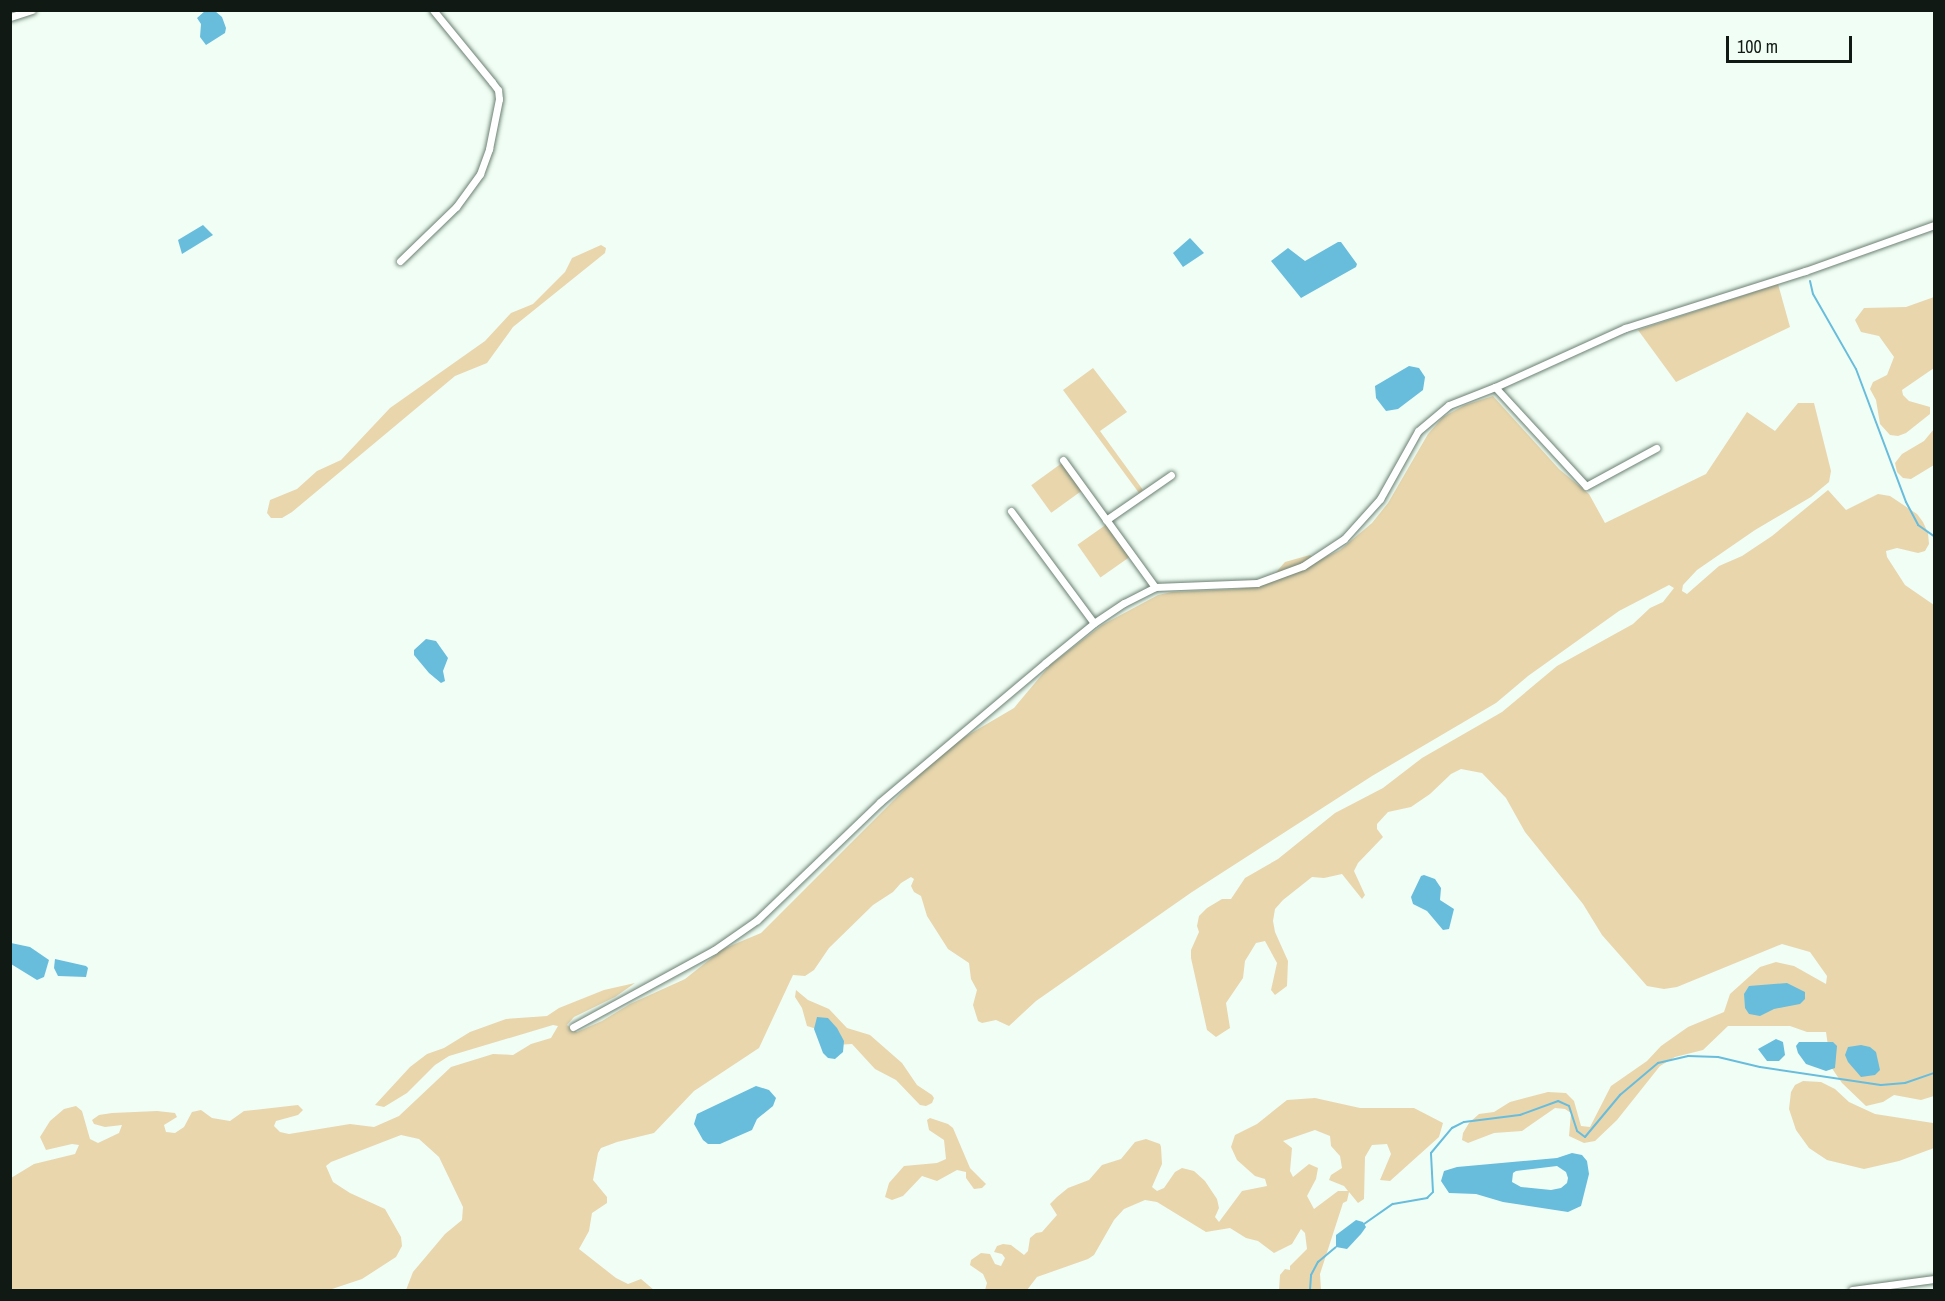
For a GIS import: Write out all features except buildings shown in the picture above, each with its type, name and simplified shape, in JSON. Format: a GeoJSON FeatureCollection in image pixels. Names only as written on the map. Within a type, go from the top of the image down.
{"type":"FeatureCollection","features":[{"type":"Feature","properties":{"kind":"street"},"geometry":{"type":"LineString","coordinates":[[10,17],[32,10]]}},
{"type":"Feature","properties":{"kind":"street"},"geometry":{"type":"LineString","coordinates":[[400,261],[456,207],[480,174],[489,149],[499,99],[498,90],[433,10]]}},
{"type":"Feature","properties":{"kind":"street"},"geometry":{"type":"LineString","coordinates":[[573,1026],[714,950],[757,920],[880,802],[1094,623],[1155,587],[1257,583],[1303,566],[1344,539],[1380,499],[1418,431],[1449,405],[1495,387],[1625,328],[1805,271],[1935,225]]}},
{"type":"Feature","properties":{"kind":"street"},"geometry":{"type":"LineString","coordinates":[[1495,387],[1586,486],[1656,448]]}},
{"type":"Feature","properties":{"kind":"street"},"geometry":{"type":"LineString","coordinates":[[1063,460],[1155,587]]}},
{"type":"Feature","properties":{"kind":"street"},"geometry":{"type":"LineString","coordinates":[[1106,520],[1171,475]]}},
{"type":"Feature","properties":{"kind":"street"},"geometry":{"type":"LineString","coordinates":[[1011,511],[1094,623]]}},
{"type":"Feature","properties":{"kind":"street"},"geometry":{"type":"LineString","coordinates":[[1852,1290],[1935,1279]]}},
{"type":"Feature","properties":{"kind":"shaded area"},"geometry":{"type":"Polygon","coordinates":[[[601,245],[606,248],[605,253],[513,327],[487,363],[455,376],[292,512],[282,518],[271,518],[267,513],[270,500],[297,489],[317,471],[341,460],[390,408],[485,341],[511,313],[533,304],[565,272],[572,258],[601,245]]]}},
{"type":"Feature","properties":{"kind":"shaded area"},"geometry":{"type":"Polygon","coordinates":[[[1778,284],[1790,327],[1676,382],[1638,330],[1778,284]]]}},
{"type":"Feature","properties":{"kind":"shaded area"},"geometry":{"type":"Polygon","coordinates":[[[1934,297],[1934,368],[1902,390],[1903,395],[1909,401],[1930,407],[1930,414],[1906,433],[1898,436],[1890,435],[1880,424],[1876,400],[1870,389],[1873,382],[1887,375],[1894,357],[1879,336],[1861,332],[1855,320],[1864,308],[1906,307],[1934,297]]]}},
{"type":"Feature","properties":{"kind":"shaded area"},"geometry":{"type":"Polygon","coordinates":[[[1093,368],[1127,412],[1100,431],[1143,490],[1139,493],[1063,390],[1093,368]]]}},
{"type":"Feature","properties":{"kind":"shaded area"},"geometry":{"type":"Polygon","coordinates":[[[1493,396],[1559,469],[1589,494],[1605,523],[1706,474],[1747,412],[1775,431],[1798,403],[1814,403],[1831,471],[1829,482],[1811,497],[1755,530],[1697,570],[1683,585],[1682,591],[1687,594],[1719,566],[1742,556],[1772,536],[1828,490],[1846,510],[1878,494],[1890,496],[1917,514],[1923,522],[1928,533],[1929,544],[1925,551],[1918,553],[1897,548],[1886,551],[1887,557],[1905,585],[1934,605],[1934,1096],[1921,1100],[1894,1095],[1883,1102],[1866,1106],[1842,1083],[1831,1067],[1826,1032],[1807,1032],[1790,1026],[1728,1026],[1703,1050],[1675,1057],[1660,1066],[1617,1120],[1595,1141],[1584,1143],[1569,1136],[1571,1113],[1565,1109],[1555,1108],[1522,1131],[1494,1133],[1468,1143],[1462,1140],[1469,1123],[1479,1114],[1494,1112],[1510,1102],[1548,1092],[1566,1093],[1574,1101],[1581,1126],[1590,1127],[1611,1086],[1647,1061],[1661,1046],[1688,1027],[1724,1012],[1730,994],[1760,967],[1776,962],[1794,966],[1826,984],[1827,976],[1810,952],[1782,944],[1677,987],[1664,989],[1647,986],[1602,935],[1583,904],[1525,832],[1506,798],[1482,773],[1461,769],[1451,774],[1430,794],[1411,807],[1388,812],[1377,824],[1377,829],[1383,837],[1358,863],[1354,871],[1365,895],[1362,899],[1342,874],[1324,878],[1312,877],[1283,900],[1275,909],[1273,921],[1275,932],[1288,961],[1287,986],[1275,995],[1271,990],[1277,963],[1265,941],[1256,943],[1245,961],[1243,978],[1226,1003],[1230,1028],[1216,1037],[1207,1030],[1191,950],[1199,932],[1197,926],[1199,916],[1207,908],[1222,899],[1231,899],[1245,878],[1278,859],[1335,813],[1383,788],[1422,758],[1502,712],[1557,666],[1633,624],[1650,608],[1663,602],[1674,588],[1669,585],[1619,611],[1528,676],[1496,703],[1372,776],[1192,892],[1036,1001],[1009,1026],[996,1020],[982,1023],[978,1021],[973,1005],[977,990],[971,979],[969,963],[948,949],[927,916],[921,896],[914,892],[911,886],[914,879],[911,877],[901,883],[893,892],[873,905],[829,948],[814,970],[805,976],[793,975],[759,1048],[694,1091],[654,1133],[601,1148],[593,1180],[607,1197],[607,1203],[592,1213],[589,1231],[579,1249],[616,1278],[628,1284],[641,1279],[654,1290],[406,1290],[413,1272],[445,1234],[462,1220],[463,1207],[439,1157],[419,1139],[401,1135],[326,1166],[333,1182],[350,1193],[385,1209],[401,1237],[402,1246],[396,1257],[362,1279],[329,1290],[11,1290],[11,1178],[34,1164],[75,1154],[79,1145],[72,1144],[46,1150],[40,1137],[50,1121],[64,1109],[76,1106],[82,1111],[90,1139],[98,1143],[119,1133],[122,1125],[105,1127],[94,1124],[92,1120],[99,1115],[112,1113],[157,1111],[175,1113],[177,1117],[164,1125],[166,1132],[175,1133],[184,1127],[192,1112],[201,1110],[212,1118],[230,1121],[244,1111],[298,1105],[303,1110],[298,1115],[276,1121],[274,1126],[280,1132],[289,1134],[350,1124],[374,1127],[399,1116],[451,1067],[493,1054],[513,1055],[531,1044],[551,1038],[558,1026],[553,1025],[449,1056],[435,1065],[407,1093],[384,1107],[375,1105],[410,1067],[427,1054],[444,1048],[470,1032],[506,1019],[547,1016],[559,1008],[604,990],[635,983],[615,997],[574,1017],[567,1025],[577,1032],[602,1021],[630,1004],[685,979],[723,949],[761,933],[946,748],[1014,708],[1050,665],[1102,625],[1158,595],[1172,592],[1238,589],[1267,583],[1285,562],[1310,555],[1317,561],[1340,550],[1372,523],[1388,503],[1428,434],[1443,417],[1465,405],[1493,396]]]}},
{"type":"Feature","properties":{"kind":"shaded area"},"geometry":{"type":"Polygon","coordinates":[[[1934,429],[1934,465],[1911,479],[1903,478],[1897,472],[1895,463],[1902,454],[1924,441],[1934,429]]]}},
{"type":"Feature","properties":{"kind":"shaded area"},"geometry":{"type":"Polygon","coordinates":[[[1062,463],[1082,491],[1051,513],[1031,485],[1062,463]]]}},
{"type":"Feature","properties":{"kind":"shaded area"},"geometry":{"type":"Polygon","coordinates":[[[1107,524],[1130,557],[1100,577],[1078,545],[1107,524]]]}},
{"type":"Feature","properties":{"kind":"shaded area"},"geometry":{"type":"Polygon","coordinates":[[[796,990],[808,1000],[829,1009],[847,1028],[870,1035],[902,1063],[917,1085],[932,1095],[934,1098],[932,1103],[926,1106],[920,1105],[896,1080],[875,1069],[852,1044],[836,1045],[820,1030],[807,1026],[802,1008],[795,997],[796,990]]]}},
{"type":"Feature","properties":{"kind":"shaded area"},"geometry":{"type":"Polygon","coordinates":[[[1803,1081],[1821,1082],[1835,1089],[1849,1102],[1875,1114],[1933,1123],[1934,1148],[1899,1161],[1864,1169],[1827,1160],[1809,1148],[1796,1130],[1789,1109],[1791,1092],[1795,1085],[1803,1081]]]}},
{"type":"Feature","properties":{"kind":"shaded area"},"geometry":{"type":"Polygon","coordinates":[[[1315,1098],[1360,1108],[1414,1108],[1443,1123],[1439,1137],[1390,1181],[1380,1180],[1391,1154],[1387,1144],[1372,1145],[1365,1157],[1364,1199],[1358,1203],[1349,1192],[1347,1201],[1343,1203],[1320,1274],[1321,1290],[1279,1290],[1280,1275],[1285,1269],[1290,1270],[1290,1266],[1307,1249],[1305,1233],[1301,1229],[1292,1244],[1274,1253],[1258,1241],[1246,1238],[1230,1228],[1206,1232],[1157,1202],[1145,1200],[1124,1209],[1114,1220],[1094,1255],[1037,1277],[1027,1290],[985,1290],[987,1283],[983,1274],[970,1265],[971,1260],[981,1253],[990,1254],[995,1264],[1001,1266],[1005,1258],[1002,1254],[994,1252],[997,1246],[1003,1244],[1011,1245],[1024,1255],[1028,1251],[1030,1238],[1042,1232],[1057,1215],[1050,1204],[1057,1197],[1068,1188],[1089,1180],[1102,1165],[1121,1159],[1135,1142],[1146,1139],[1160,1144],[1161,1147],[1162,1164],[1152,1187],[1157,1191],[1164,1188],[1175,1172],[1182,1168],[1194,1171],[1205,1181],[1217,1199],[1219,1208],[1215,1217],[1219,1222],[1242,1191],[1267,1186],[1265,1179],[1255,1176],[1237,1160],[1231,1147],[1235,1135],[1257,1124],[1287,1100],[1315,1098]],[[1315,1130],[1283,1141],[1292,1148],[1290,1171],[1293,1177],[1309,1164],[1318,1168],[1316,1179],[1307,1196],[1314,1209],[1338,1191],[1348,1191],[1344,1186],[1329,1180],[1331,1175],[1342,1168],[1340,1156],[1331,1146],[1330,1136],[1315,1130]]]}},
{"type":"Feature","properties":{"kind":"shaded area"},"geometry":{"type":"Polygon","coordinates":[[[930,1118],[953,1128],[970,1168],[986,1184],[982,1188],[974,1189],[966,1178],[966,1172],[957,1170],[937,1181],[922,1176],[903,1196],[892,1200],[885,1197],[889,1183],[904,1166],[937,1163],[946,1159],[944,1140],[929,1130],[927,1120],[930,1118]]]}},
{"type":"Feature","properties":{"kind":"water"},"geometry":{"type":"Polygon","coordinates":[[[205,11],[215,11],[222,17],[226,28],[225,33],[206,45],[200,37],[201,24],[197,18],[205,11]]]}},
{"type":"Feature","properties":{"kind":"water"},"geometry":{"type":"Polygon","coordinates":[[[203,225],[213,235],[182,254],[178,240],[203,225]]]}},
{"type":"Feature","properties":{"kind":"water"},"geometry":{"type":"Polygon","coordinates":[[[1190,238],[1204,253],[1183,267],[1173,253],[1190,238]]]}},
{"type":"Feature","properties":{"kind":"water"},"geometry":{"type":"Polygon","coordinates":[[[1341,242],[1357,264],[1356,267],[1301,298],[1271,261],[1288,248],[1305,261],[1341,242]]]}},
{"type":"Feature","properties":{"kind":"water"},"geometry":{"type":"Polygon","coordinates":[[[1409,366],[1419,368],[1425,377],[1423,390],[1398,409],[1386,411],[1376,398],[1375,386],[1409,366]]]}},
{"type":"Feature","properties":{"kind":"water"},"geometry":{"type":"Polygon","coordinates":[[[426,639],[436,641],[448,658],[443,671],[445,681],[441,683],[414,655],[414,650],[426,639]]]}},
{"type":"Feature","properties":{"kind":"water"},"geometry":{"type":"Polygon","coordinates":[[[1421,876],[1435,879],[1441,888],[1440,900],[1454,909],[1449,929],[1443,930],[1427,911],[1413,904],[1411,897],[1421,876]]]}},
{"type":"Feature","properties":{"kind":"water"},"geometry":{"type":"Polygon","coordinates":[[[11,943],[30,947],[49,960],[44,977],[37,980],[11,964],[11,943]]]}},
{"type":"Feature","properties":{"kind":"water"},"geometry":{"type":"Polygon","coordinates":[[[55,959],[86,966],[88,968],[86,977],[58,976],[54,968],[55,959]]]}},
{"type":"Feature","properties":{"kind":"water"},"geometry":{"type":"Polygon","coordinates":[[[1787,983],[1805,992],[1805,999],[1800,1004],[1774,1009],[1760,1016],[1749,1014],[1745,1008],[1744,994],[1749,986],[1787,983]]]}},
{"type":"Feature","properties":{"kind":"water"},"geometry":{"type":"Polygon","coordinates":[[[817,1017],[828,1018],[844,1041],[843,1052],[835,1059],[828,1058],[823,1053],[814,1029],[817,1017]]]}},
{"type":"Feature","properties":{"kind":"water"},"geometry":{"type":"Polygon","coordinates":[[[1776,1039],[1783,1042],[1785,1055],[1779,1061],[1767,1061],[1758,1049],[1776,1039]]]}},
{"type":"Feature","properties":{"kind":"water"},"geometry":{"type":"Polygon","coordinates":[[[1799,1042],[1833,1042],[1837,1046],[1835,1068],[1826,1071],[1806,1064],[1798,1053],[1796,1046],[1799,1042]]]}},
{"type":"Feature","properties":{"kind":"water"},"geometry":{"type":"Polygon","coordinates":[[[1861,1045],[1870,1047],[1876,1052],[1880,1070],[1875,1075],[1861,1077],[1848,1062],[1845,1055],[1848,1047],[1861,1045]]]}},
{"type":"Feature","properties":{"kind":"water"},"geometry":{"type":"Polygon","coordinates":[[[756,1086],[769,1090],[776,1098],[773,1106],[757,1119],[752,1130],[720,1144],[708,1144],[703,1140],[694,1124],[697,1114],[756,1086]]]}},
{"type":"Feature","properties":{"kind":"water"},"geometry":{"type":"Polygon","coordinates":[[[1572,1153],[1582,1155],[1587,1161],[1589,1174],[1581,1206],[1568,1212],[1503,1202],[1476,1194],[1449,1193],[1441,1181],[1444,1171],[1457,1167],[1557,1158],[1572,1153]],[[1557,1166],[1516,1171],[1513,1173],[1512,1182],[1521,1187],[1551,1190],[1561,1188],[1567,1183],[1566,1172],[1557,1166]]]}},
{"type":"Feature","properties":{"kind":"water"},"geometry":{"type":"Polygon","coordinates":[[[1356,1220],[1363,1222],[1366,1227],[1361,1234],[1347,1249],[1336,1247],[1336,1235],[1356,1220]]]}},
{"type":"Feature","properties":{"kind":"waterway"},"geometry":{"type":"LineString","coordinates":[[1810,281],[1813,294],[1856,369],[1906,502],[1918,525],[1934,536]]}},
{"type":"Feature","properties":{"kind":"waterway"},"geometry":{"type":"LineString","coordinates":[[1364,1224],[1393,1204],[1427,1198],[1433,1192],[1431,1153],[1452,1128],[1464,1122],[1520,1115],[1558,1101],[1569,1106],[1577,1131],[1585,1137],[1620,1095],[1658,1063],[1688,1056],[1718,1057],[1760,1067],[1881,1085],[1905,1083],[1934,1073]]}},
{"type":"Feature","properties":{"kind":"waterway"},"geometry":{"type":"LineString","coordinates":[[1310,1290],[1311,1275],[1318,1262],[1336,1247]]}}]}
